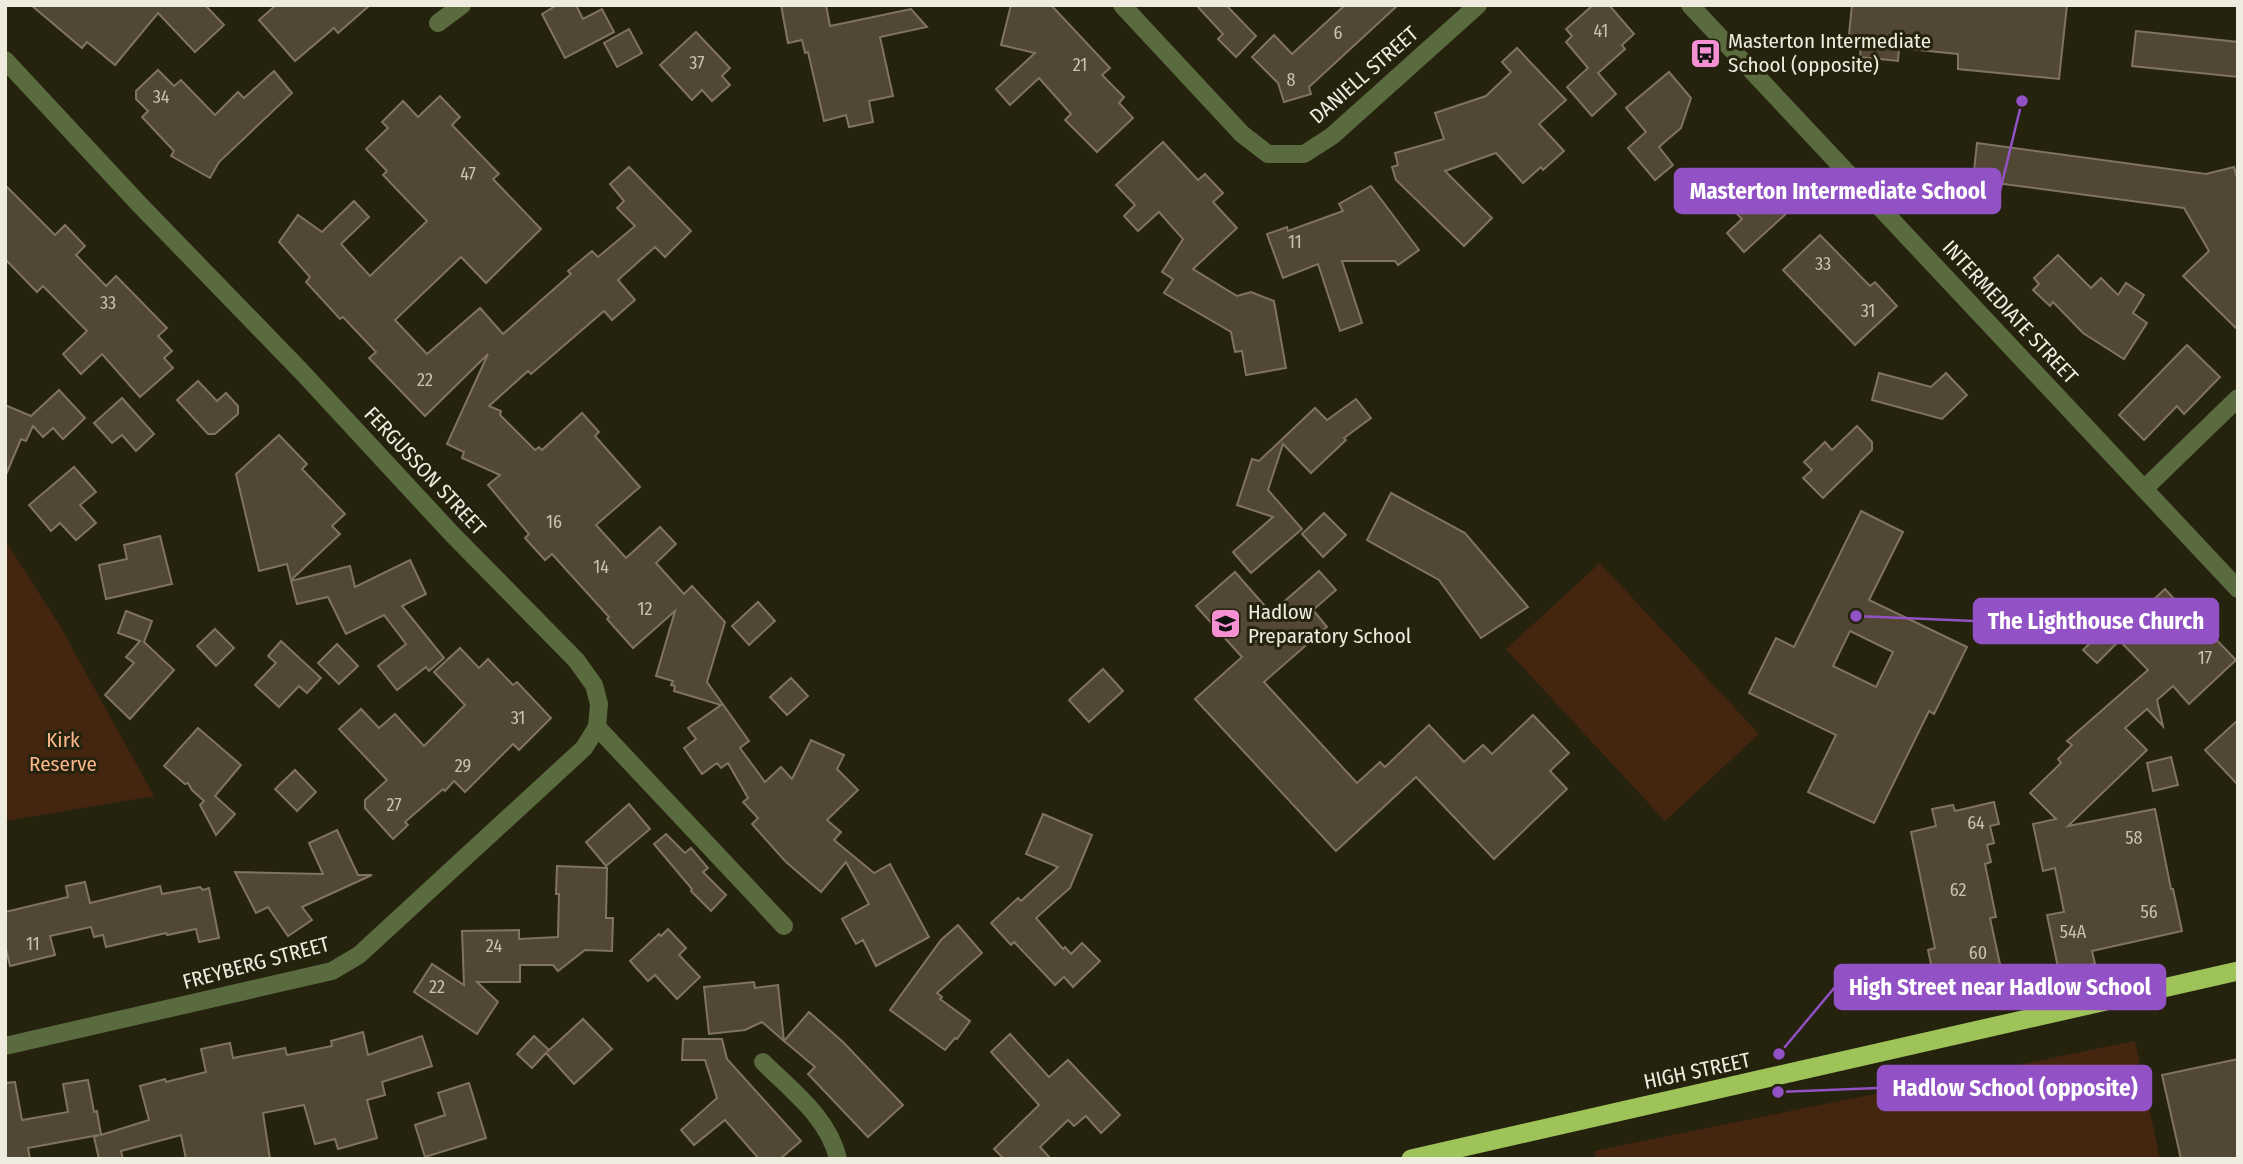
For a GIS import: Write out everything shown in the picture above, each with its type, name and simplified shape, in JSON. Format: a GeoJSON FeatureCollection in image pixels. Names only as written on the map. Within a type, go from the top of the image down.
{"type":"FeatureCollection","features":[{"type":"Feature","properties":{"kind":"highway","name":"HIGH STREET"},"geometry":{"type":"LineString","coordinates":[[1410,1159],[2238,971]]}},
{"type":"Feature","properties":{"kind":"street"},"geometry":{"type":"LineString","coordinates":[[438,23],[463,5]]}},
{"type":"Feature","properties":{"kind":"street","name":"DANIELL STREET"},"geometry":{"type":"LineString","coordinates":[[1122,5],[1242,134],[1268,154],[1304,154],[1332,136],[1478,5]]}},
{"type":"Feature","properties":{"kind":"street","name":"INTERMEDIATE STREET"},"geometry":{"type":"LineString","coordinates":[[1690,5],[2238,589]]}},
{"type":"Feature","properties":{"kind":"street","name":"FERGUSSON STREET"},"geometry":{"type":"LineString","coordinates":[[5,60],[452,534],[576,660],[588,674],[596,694],[599,716],[597,727]]}},
{"type":"Feature","properties":{"kind":"street"},"geometry":{"type":"LineString","coordinates":[[2144,489],[2238,398]]}},
{"type":"Feature","properties":{"kind":"street"},"geometry":{"type":"LineString","coordinates":[[597,727],[784,926]]}},
{"type":"Feature","properties":{"kind":"street","name":"FREYBERG STREET"},"geometry":{"type":"LineString","coordinates":[[5,1045],[332,971],[359,955],[584,748],[597,727]]}},
{"type":"Feature","properties":{"kind":"street"},"geometry":{"type":"LineString","coordinates":[[763,1062],[823,1122],[838,1159]]}},
{"type":"Feature","properties":{"kind":"green space","name":"Kirk Reserve"},"geometry":{"type":"Polygon","coordinates":[[[5,540],[60,626],[154,796],[5,821],[5,540]]]}},
{"type":"Feature","properties":{"kind":"green space"},"geometry":{"type":"Polygon","coordinates":[[[1600,563],[1759,734],[1665,821],[1506,649],[1600,563]]]}},
{"type":"Feature","properties":{"kind":"green space"},"geometry":{"type":"Polygon","coordinates":[[[2135,1041],[2160,1159],[1596,1159],[1594,1151],[2135,1041]]]}},
{"type":"Feature","properties":{"kind":"building"},"geometry":{"type":"Polygon","coordinates":[[[31,5],[205,5],[224,25],[195,52],[158,13],[115,65],[87,42],[82,48],[31,5]]]}},
{"type":"Feature","properties":{"kind":"building"},"geometry":{"type":"Polygon","coordinates":[[[276,5],[370,5],[338,33],[334,28],[295,61],[259,20],[276,5]]]}},
{"type":"Feature","properties":{"kind":"building"},"geometry":{"type":"Polygon","coordinates":[[[557,5],[576,5],[583,19],[602,9],[614,32],[565,58],[542,14],[557,5]]]}},
{"type":"Feature","properties":{"kind":"building"},"geometry":{"type":"Polygon","coordinates":[[[781,5],[826,5],[830,26],[911,9],[927,27],[880,37],[893,96],[869,101],[873,122],[849,127],[846,115],[824,121],[808,52],[805,53],[802,40],[788,43],[781,5]]]}},
{"type":"Feature","properties":{"kind":"building"},"geometry":{"type":"Polygon","coordinates":[[[1011,5],[1051,5],[1110,68],[1102,75],[1124,97],[1119,103],[1133,118],[1097,152],[1065,120],[1071,114],[1039,78],[1010,105],[996,89],[1035,53],[1001,45],[1011,5]]]}},
{"type":"Feature","properties":{"kind":"building"},"geometry":{"type":"Polygon","coordinates":[[[1196,5],[1226,5],[1256,36],[1236,57],[1218,39],[1223,34],[1196,5]]]}},
{"type":"Feature","properties":{"kind":"building"},"geometry":{"type":"Polygon","coordinates":[[[1345,5],[1398,5],[1309,87],[1311,94],[1284,102],[1278,83],[1252,57],[1274,35],[1292,54],[1345,5]]]}},
{"type":"Feature","properties":{"kind":"building"},"geometry":{"type":"Polygon","coordinates":[[[1593,5],[1609,5],[1634,34],[1622,45],[1625,49],[1598,73],[1616,94],[1592,116],[1567,87],[1588,68],[1566,42],[1572,36],[1566,29],[1593,5]]]}},
{"type":"Feature","properties":{"kind":"building"},"geometry":{"type":"Polygon","coordinates":[[[1852,5],[2067,5],[2059,79],[1958,69],[1958,54],[1899,48],[1898,61],[1860,57],[1861,45],[1848,44],[1852,5]]]}},
{"type":"Feature","properties":{"kind":"building"},"geometry":{"type":"Polygon","coordinates":[[[629,29],[642,53],[617,67],[604,43],[629,29]]]}},
{"type":"Feature","properties":{"kind":"building"},"geometry":{"type":"Polygon","coordinates":[[[2136,31],[2238,42],[2238,77],[2132,66],[2136,31]]]}},
{"type":"Feature","properties":{"kind":"building"},"geometry":{"type":"Polygon","coordinates":[[[696,32],[730,68],[722,76],[730,85],[712,101],[702,90],[692,100],[660,65],[696,32]]]}},
{"type":"Feature","properties":{"kind":"building"},"geometry":{"type":"Polygon","coordinates":[[[1517,48],[1566,100],[1539,124],[1564,151],[1523,183],[1496,153],[1445,171],[1492,218],[1464,246],[1396,180],[1392,167],[1398,165],[1395,153],[1444,139],[1435,113],[1486,96],[1511,72],[1502,62],[1517,48]]]}},
{"type":"Feature","properties":{"kind":"building"},"geometry":{"type":"Polygon","coordinates":[[[158,70],[174,86],[181,80],[215,115],[238,92],[244,98],[274,71],[292,93],[219,162],[210,178],[171,156],[174,151],[142,117],[148,111],[136,99],[136,91],[158,70]]]}},
{"type":"Feature","properties":{"kind":"building"},"geometry":{"type":"Polygon","coordinates":[[[1669,72],[1691,98],[1681,128],[1659,147],[1673,165],[1655,180],[1628,148],[1646,132],[1626,108],[1669,72]]]}},
{"type":"Feature","properties":{"kind":"building"},"geometry":{"type":"Polygon","coordinates":[[[440,96],[460,117],[452,125],[499,174],[493,179],[541,229],[486,283],[461,257],[395,320],[427,354],[480,308],[503,334],[571,274],[568,271],[592,251],[598,257],[635,226],[617,208],[624,201],[610,184],[629,167],[691,231],[665,257],[655,247],[618,280],[635,300],[612,320],[604,311],[531,374],[528,371],[489,406],[501,411],[500,415],[535,450],[539,447],[542,450],[582,413],[599,432],[595,436],[640,487],[596,525],[626,558],[660,527],[676,544],[656,563],[684,594],[692,586],[725,622],[707,682],[749,741],[740,748],[765,782],[781,767],[792,779],[811,740],[844,755],[837,769],[858,790],[827,820],[841,832],[834,840],[874,873],[890,864],[929,937],[876,966],[863,940],[856,944],[842,919],[869,904],[846,862],[821,892],[786,862],[752,824],[758,818],[743,802],[748,798],[728,763],[721,768],[717,763],[702,774],[684,748],[696,739],[688,728],[721,705],[674,691],[675,686],[671,685],[673,681],[656,676],[675,611],[633,648],[552,554],[545,560],[525,538],[529,534],[488,485],[500,475],[462,458],[464,452],[447,444],[488,354],[425,416],[369,358],[376,352],[343,317],[340,319],[306,282],[310,277],[279,242],[298,215],[322,232],[354,201],[369,217],[341,244],[370,276],[427,221],[383,175],[387,171],[366,149],[388,128],[382,122],[403,101],[418,117],[440,96]]]}},
{"type":"Feature","properties":{"kind":"building"},"geometry":{"type":"Polygon","coordinates":[[[1163,142],[1198,180],[1205,174],[1223,193],[1213,202],[1237,228],[1193,269],[1237,296],[1251,292],[1274,301],[1286,368],[1246,375],[1242,351],[1235,352],[1231,332],[1164,293],[1173,279],[1162,272],[1183,239],[1159,212],[1138,231],[1124,216],[1135,205],[1116,185],[1163,142]]]}},
{"type":"Feature","properties":{"kind":"building"},"geometry":{"type":"Polygon","coordinates":[[[1977,143],[2206,174],[2234,167],[2238,181],[2238,330],[2183,276],[2209,251],[2184,208],[1973,180],[1977,143]]]}},
{"type":"Feature","properties":{"kind":"building"},"geometry":{"type":"Polygon","coordinates":[[[1744,175],[1752,183],[1757,178],[1788,212],[1744,252],[1727,233],[1742,219],[1721,197],[1744,175]]]}},
{"type":"Feature","properties":{"kind":"building"},"geometry":{"type":"Polygon","coordinates":[[[5,185],[55,235],[65,225],[85,246],[76,255],[106,286],[116,276],[167,328],[158,336],[172,351],[164,358],[173,368],[140,397],[102,354],[81,374],[63,354],[87,331],[43,286],[37,292],[5,259],[5,185]]]}},
{"type":"Feature","properties":{"kind":"building"},"geometry":{"type":"Polygon","coordinates":[[[1371,186],[1419,250],[1398,265],[1395,261],[1342,261],[1362,323],[1340,331],[1318,264],[1283,278],[1267,234],[1287,227],[1288,231],[1343,211],[1339,204],[1371,186]]]}},
{"type":"Feature","properties":{"kind":"building"},"geometry":{"type":"Polygon","coordinates":[[[1820,235],[1870,286],[1875,282],[1897,306],[1855,345],[1783,270],[1820,235]]]}},
{"type":"Feature","properties":{"kind":"building"},"geometry":{"type":"Polygon","coordinates":[[[2058,255],[2091,288],[2101,278],[2118,295],[2126,283],[2144,295],[2133,313],[2147,323],[2124,359],[2083,333],[2053,302],[2050,306],[2033,290],[2039,284],[2034,278],[2058,255]]]}},
{"type":"Feature","properties":{"kind":"building"},"geometry":{"type":"Polygon","coordinates":[[[2187,345],[2220,377],[2184,414],[2177,406],[2144,440],[2119,415],[2187,345]]]}},
{"type":"Feature","properties":{"kind":"building"},"geometry":{"type":"Polygon","coordinates":[[[1879,373],[1931,387],[1946,373],[1967,395],[1942,419],[1872,400],[1879,373]]]}},
{"type":"Feature","properties":{"kind":"building"},"geometry":{"type":"Polygon","coordinates":[[[198,381],[217,401],[226,393],[238,406],[238,414],[215,434],[208,434],[177,400],[198,381]]]}},
{"type":"Feature","properties":{"kind":"building"},"geometry":{"type":"Polygon","coordinates":[[[59,390],[85,418],[63,439],[53,428],[43,437],[33,426],[26,441],[21,439],[5,477],[5,405],[31,416],[59,390]]]}},
{"type":"Feature","properties":{"kind":"building"},"geometry":{"type":"Polygon","coordinates":[[[122,398],[154,434],[136,451],[122,435],[112,443],[94,423],[122,398]]]}},
{"type":"Feature","properties":{"kind":"building"},"geometry":{"type":"Polygon","coordinates":[[[1356,399],[1371,418],[1344,438],[1346,440],[1311,473],[1283,444],[1268,490],[1302,529],[1251,573],[1233,552],[1273,517],[1237,505],[1252,459],[1259,461],[1315,408],[1327,420],[1356,399]]]}},
{"type":"Feature","properties":{"kind":"building"},"geometry":{"type":"Polygon","coordinates":[[[1857,426],[1872,442],[1872,450],[1823,498],[1803,478],[1812,470],[1804,462],[1825,442],[1832,450],[1857,426]]]}},
{"type":"Feature","properties":{"kind":"building"},"geometry":{"type":"Polygon","coordinates":[[[279,435],[307,464],[302,469],[345,514],[332,526],[340,534],[291,580],[287,564],[259,571],[236,474],[279,435]]]}},
{"type":"Feature","properties":{"kind":"building"},"geometry":{"type":"Polygon","coordinates":[[[74,467],[96,492],[80,505],[96,523],[76,540],[60,523],[51,531],[29,505],[74,467]]]}},
{"type":"Feature","properties":{"kind":"building"},"geometry":{"type":"Polygon","coordinates":[[[1391,493],[1465,533],[1528,607],[1481,638],[1439,580],[1367,540],[1391,493]]]}},
{"type":"Feature","properties":{"kind":"building"},"geometry":{"type":"Polygon","coordinates":[[[1861,511],[1903,532],[1869,600],[1967,647],[1934,714],[1929,711],[1874,823],[1808,792],[1836,735],[1749,693],[1776,638],[1794,647],[1861,511]],[[1850,631],[1833,666],[1876,687],[1893,652],[1850,631]]]}},
{"type":"Feature","properties":{"kind":"building"},"geometry":{"type":"Polygon","coordinates":[[[1324,513],[1346,535],[1323,557],[1302,534],[1324,513]]]}},
{"type":"Feature","properties":{"kind":"building"},"geometry":{"type":"Polygon","coordinates":[[[160,536],[172,584],[106,599],[99,565],[127,559],[124,545],[160,536]]]}},
{"type":"Feature","properties":{"kind":"building"},"geometry":{"type":"Polygon","coordinates":[[[410,560],[426,594],[402,606],[444,658],[429,671],[426,667],[397,690],[378,666],[406,644],[384,615],[346,634],[328,597],[297,604],[291,581],[350,566],[355,587],[410,560]]]}},
{"type":"Feature","properties":{"kind":"building"},"geometry":{"type":"Polygon","coordinates":[[[1319,571],[1336,590],[1313,610],[1327,627],[1264,682],[1357,783],[1380,762],[1385,767],[1429,725],[1464,762],[1483,745],[1492,754],[1533,715],[1569,753],[1550,771],[1567,789],[1494,859],[1416,777],[1336,851],[1195,699],[1242,657],[1196,606],[1235,572],[1271,613],[1319,571]]]}},
{"type":"Feature","properties":{"kind":"building"},"geometry":{"type":"Polygon","coordinates":[[[2165,589],[2205,633],[2208,631],[2236,660],[2189,704],[2173,686],[2157,700],[2163,726],[2147,709],[2125,728],[2147,750],[2068,826],[2155,809],[2182,931],[2092,951],[2095,964],[2059,972],[2047,915],[2064,912],[2055,868],[2043,871],[2033,824],[2056,819],[2030,793],[2061,763],[2058,759],[2072,745],[2067,741],[2148,670],[2115,636],[2165,589]]]}},
{"type":"Feature","properties":{"kind":"building"},"geometry":{"type":"Polygon","coordinates":[[[758,602],[775,621],[749,645],[732,626],[758,602]]]}},
{"type":"Feature","properties":{"kind":"building"},"geometry":{"type":"Polygon","coordinates":[[[126,611],[152,621],[144,642],[174,670],[130,719],[105,695],[134,663],[126,657],[140,641],[118,633],[126,611]]]}},
{"type":"Feature","properties":{"kind":"building"},"geometry":{"type":"Polygon","coordinates":[[[2105,628],[2119,641],[2097,663],[2083,650],[2105,628]]]}},
{"type":"Feature","properties":{"kind":"building"},"geometry":{"type":"Polygon","coordinates":[[[215,629],[234,648],[216,666],[197,646],[215,629]]]}},
{"type":"Feature","properties":{"kind":"building"},"geometry":{"type":"Polygon","coordinates":[[[281,641],[321,678],[307,693],[299,686],[279,707],[255,685],[276,663],[268,656],[281,641]]]}},
{"type":"Feature","properties":{"kind":"building"},"geometry":{"type":"Polygon","coordinates":[[[337,644],[358,666],[339,684],[318,663],[337,644]]]}},
{"type":"Feature","properties":{"kind":"building"},"geometry":{"type":"Polygon","coordinates":[[[460,648],[479,668],[488,659],[513,685],[517,682],[551,718],[519,750],[513,744],[465,792],[454,781],[445,791],[443,789],[405,822],[408,825],[393,839],[365,808],[365,800],[387,780],[339,729],[361,709],[379,728],[395,714],[424,746],[465,705],[434,672],[460,648]]]}},
{"type":"Feature","properties":{"kind":"building"},"geometry":{"type":"Polygon","coordinates":[[[1103,669],[1123,691],[1089,722],[1069,700],[1103,669]]]}},
{"type":"Feature","properties":{"kind":"building"},"geometry":{"type":"Polygon","coordinates":[[[791,678],[808,696],[787,715],[770,697],[791,678]]]}},
{"type":"Feature","properties":{"kind":"building"},"geometry":{"type":"Polygon","coordinates":[[[2238,720],[2238,785],[2205,750],[2238,720]]]}},
{"type":"Feature","properties":{"kind":"building"},"geometry":{"type":"Polygon","coordinates":[[[198,728],[241,765],[215,796],[235,814],[216,835],[200,805],[204,801],[188,783],[185,784],[164,766],[198,728]]]}},
{"type":"Feature","properties":{"kind":"building"},"geometry":{"type":"Polygon","coordinates":[[[2171,757],[2178,785],[2153,791],[2147,763],[2171,757]]]}},
{"type":"Feature","properties":{"kind":"building"},"geometry":{"type":"Polygon","coordinates":[[[295,770],[316,792],[297,811],[275,789],[295,770]]]}},
{"type":"Feature","properties":{"kind":"building"},"geometry":{"type":"Polygon","coordinates":[[[1994,802],[1999,824],[1990,826],[1994,843],[1987,845],[1991,862],[1985,864],[1996,917],[1990,918],[2003,978],[1937,993],[1928,950],[1935,948],[1911,832],[1936,826],[1932,809],[1953,805],[1955,811],[1994,802]]]}},
{"type":"Feature","properties":{"kind":"building"},"geometry":{"type":"Polygon","coordinates":[[[629,804],[650,829],[606,866],[586,842],[629,804]]]}},
{"type":"Feature","properties":{"kind":"building"},"geometry":{"type":"Polygon","coordinates":[[[1043,814],[1092,835],[1070,888],[1036,918],[1063,949],[1065,947],[1071,954],[1082,943],[1100,961],[1073,987],[1064,977],[1055,985],[1014,942],[1011,945],[991,923],[1018,898],[1021,901],[1058,867],[1026,854],[1043,814]]]}},
{"type":"Feature","properties":{"kind":"building"},"geometry":{"type":"Polygon","coordinates":[[[337,830],[358,875],[372,875],[302,907],[312,920],[288,936],[268,907],[256,913],[235,872],[323,874],[309,843],[337,830]]]}},
{"type":"Feature","properties":{"kind":"building"},"geometry":{"type":"Polygon","coordinates":[[[666,834],[685,853],[691,848],[708,868],[703,872],[726,895],[711,911],[691,891],[654,844],[666,834]]]}},
{"type":"Feature","properties":{"kind":"building"},"geometry":{"type":"Polygon","coordinates":[[[557,866],[607,868],[606,918],[613,918],[612,951],[585,950],[558,971],[553,965],[520,965],[520,982],[477,982],[498,1002],[477,1034],[414,992],[432,964],[464,985],[462,931],[519,930],[519,939],[558,937],[557,866]]]}},
{"type":"Feature","properties":{"kind":"building"},"geometry":{"type":"Polygon","coordinates":[[[85,882],[90,903],[160,886],[162,894],[200,887],[203,890],[209,888],[219,938],[199,942],[196,929],[106,947],[103,935],[94,937],[91,927],[50,936],[55,955],[10,966],[5,945],[5,912],[68,897],[66,886],[85,882]]]}},
{"type":"Feature","properties":{"kind":"building"},"geometry":{"type":"Polygon","coordinates":[[[958,925],[982,953],[937,993],[942,997],[940,999],[970,1021],[945,1050],[890,1010],[941,940],[958,925]]]}},
{"type":"Feature","properties":{"kind":"building"},"geometry":{"type":"Polygon","coordinates":[[[668,929],[686,948],[679,955],[700,977],[677,999],[655,975],[648,981],[630,961],[668,929]]]}},
{"type":"Feature","properties":{"kind":"building"},"geometry":{"type":"Polygon","coordinates":[[[754,982],[755,988],[778,985],[784,1041],[762,1022],[745,1030],[709,1034],[704,987],[754,982]]]}},
{"type":"Feature","properties":{"kind":"building"},"geometry":{"type":"Polygon","coordinates":[[[809,1012],[843,1042],[903,1105],[868,1137],[808,1074],[815,1067],[784,1041],[809,1012]]]}},
{"type":"Feature","properties":{"kind":"building"},"geometry":{"type":"Polygon","coordinates":[[[583,1019],[612,1049],[574,1084],[546,1053],[532,1068],[517,1054],[534,1036],[549,1050],[547,1052],[583,1019]]]}},
{"type":"Feature","properties":{"kind":"building"},"geometry":{"type":"Polygon","coordinates":[[[363,1032],[368,1055],[422,1036],[432,1066],[382,1082],[385,1095],[367,1100],[377,1138],[338,1149],[335,1139],[315,1144],[304,1105],[263,1113],[270,1159],[186,1159],[181,1135],[121,1151],[123,1159],[99,1159],[94,1137],[99,1135],[28,1148],[30,1159],[5,1159],[5,1083],[15,1082],[22,1120],[68,1112],[63,1084],[88,1080],[101,1135],[149,1120],[140,1086],[206,1072],[201,1049],[230,1043],[233,1058],[285,1048],[287,1055],[332,1046],[331,1041],[363,1032]]]}},
{"type":"Feature","properties":{"kind":"building"},"geometry":{"type":"Polygon","coordinates":[[[1010,1034],[1049,1077],[1068,1060],[1120,1115],[1101,1133],[1086,1116],[1074,1126],[1068,1120],[1040,1147],[1051,1159],[1004,1159],[994,1149],[1039,1105],[991,1052],[1010,1034]]]}},
{"type":"Feature","properties":{"kind":"building"},"geometry":{"type":"Polygon","coordinates":[[[683,1039],[722,1039],[727,1059],[801,1141],[780,1159],[759,1159],[725,1120],[694,1145],[681,1130],[717,1098],[705,1060],[682,1060],[683,1039]]]}},
{"type":"Feature","properties":{"kind":"building"},"geometry":{"type":"Polygon","coordinates":[[[2238,1059],[2238,1159],[2181,1159],[2162,1075],[2238,1059]]]}},
{"type":"Feature","properties":{"kind":"building"},"geometry":{"type":"Polygon","coordinates":[[[469,1083],[486,1138],[425,1157],[415,1125],[445,1115],[438,1093],[469,1083]]]}},
{"type":"Feature","properties":{"kind":"place","name":"Masterton Intermediate School (opposite)"},"geometry":{"type":"Point","coordinates":[1705,53]}},
{"type":"Feature","properties":{"kind":"place","name":"Masterton Intermediate School"},"geometry":{"type":"Point","coordinates":[2022,101]}},
{"type":"Feature","properties":{"kind":"place","name":"The Lighthouse Church"},"geometry":{"type":"Point","coordinates":[1856,616]}},
{"type":"Feature","properties":{"kind":"place","name":"Hadlow Preparatory School"},"geometry":{"type":"Point","coordinates":[1225,624]}},
{"type":"Feature","properties":{"kind":"place","name":"High Street near Hadlow School"},"geometry":{"type":"Point","coordinates":[1779,1054]}},
{"type":"Feature","properties":{"kind":"place","name":"Hadlow School (opposite)"},"geometry":{"type":"Point","coordinates":[1778,1092]}}]}
